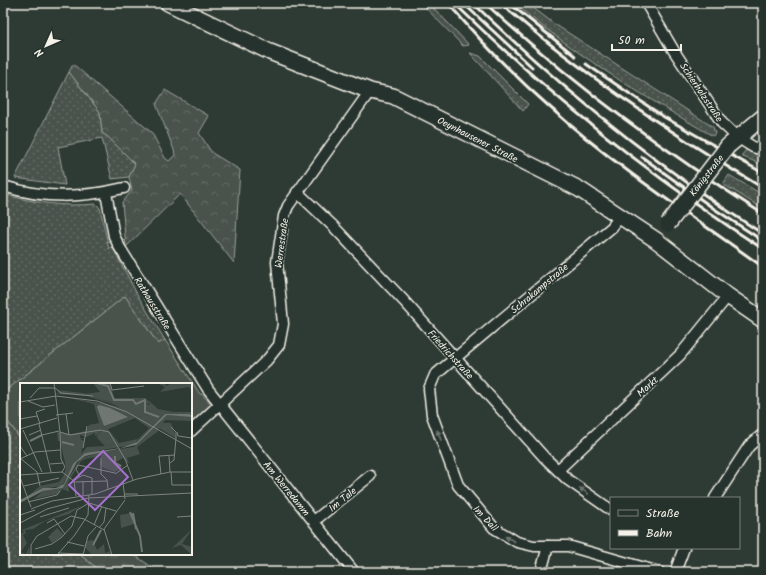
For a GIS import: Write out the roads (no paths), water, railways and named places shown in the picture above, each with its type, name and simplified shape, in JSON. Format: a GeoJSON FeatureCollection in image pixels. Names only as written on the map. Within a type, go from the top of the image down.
{"type":"FeatureCollection","features":[{"type":"Feature","properties":{"kind":"main road","name":"Oeynhausener Straße"},"geometry":{"type":"LineString","coordinates":[[168,3],[270,52],[370,91],[393,96],[579,189],[656,240],[728,296],[763,320]]}},
{"type":"Feature","properties":{"kind":"main road","name":"Königstraße"},"geometry":{"type":"LineString","coordinates":[[656,240],[732,142],[763,117]]}},
{"type":"Feature","properties":{"kind":"street","name":"Schierholzstraße"},"geometry":{"type":"LineString","coordinates":[[646,3],[674,51],[722,123],[732,142],[763,150]]}},
{"type":"Feature","properties":{"kind":"street","name":"Werrestraße"},"geometry":{"type":"LineString","coordinates":[[192,430],[267,360],[279,345],[283,324],[277,262],[284,216],[288,206],[297,192],[370,91]]}},
{"type":"Feature","properties":{"kind":"street"},"geometry":{"type":"LineString","coordinates":[[3,186],[40,195],[72,197],[124,188]]}},
{"type":"Feature","properties":{"kind":"street","name":"Rathausstraße"},"geometry":{"type":"LineString","coordinates":[[106,192],[114,236],[120,248],[184,353],[219,404]]}},
{"type":"Feature","properties":{"kind":"street","name":"Friedrichstraße"},"geometry":{"type":"LineString","coordinates":[[297,192],[333,226],[404,301],[455,359],[558,470],[568,480],[610,509]]}},
{"type":"Feature","properties":{"kind":"street","name":"Schrakampstraße"},"geometry":{"type":"LineString","coordinates":[[455,359],[612,227],[621,216]]}},
{"type":"Feature","properties":{"kind":"street","name":"Markt"},"geometry":{"type":"LineString","coordinates":[[558,470],[680,355],[728,296]]}},
{"type":"Feature","properties":{"kind":"street","name":"Im Dall"},"geometry":{"type":"LineString","coordinates":[[455,359],[435,375],[429,389],[429,400],[432,415],[458,485],[494,528],[503,535],[517,542],[534,546],[568,546],[659,572]]}},
{"type":"Feature","properties":{"kind":"street","name":"Am Werredamm"},"geometry":{"type":"LineString","coordinates":[[219,404],[354,572]]}},
{"type":"Feature","properties":{"kind":"street"},"geometry":{"type":"LineString","coordinates":[[716,497],[749,446],[763,434]]}},
{"type":"Feature","properties":{"kind":"street","name":"Im Tale"},"geometry":{"type":"LineString","coordinates":[[314,521],[370,476]]}},
{"type":"Feature","properties":{"kind":"street"},"geometry":{"type":"LineString","coordinates":[[541,572],[548,546]]}},
{"type":"Feature","properties":{"kind":"street"},"geometry":{"type":"LineString","coordinates":[[675,572],[681,549]]}},
{"type":"Feature","properties":{"kind":"railway"},"geometry":{"type":"LineString","coordinates":[[448,3],[472,31],[511,71],[577,131],[655,191],[763,267]]}},
{"type":"Feature","properties":{"kind":"railway"},"geometry":{"type":"LineString","coordinates":[[454,3],[527,70],[602,134],[681,193],[763,249]]}},
{"type":"Feature","properties":{"kind":"railway"},"geometry":{"type":"LineString","coordinates":[[463,3],[532,67]]}},
{"type":"Feature","properties":{"kind":"railway"},"geometry":{"type":"LineString","coordinates":[[473,3],[541,66],[612,126],[686,182],[763,234]]}},
{"type":"Feature","properties":{"kind":"railway"},"geometry":{"type":"LineString","coordinates":[[485,3],[551,61],[619,115],[690,166],[763,214]]}},
{"type":"Feature","properties":{"kind":"railway"},"geometry":{"type":"LineString","coordinates":[[500,3],[562,54],[627,102],[694,146],[763,188]]}},
{"type":"Feature","properties":{"kind":"railway"},"geometry":{"type":"LineString","coordinates":[[509,3],[575,56]]}},
{"type":"Feature","properties":{"kind":"railway"},"geometry":{"type":"LineString","coordinates":[[586,64],[664,117],[763,173]]}},
{"type":"Feature","properties":{"kind":"railway"},"geometry":{"type":"LineString","coordinates":[[642,157],[713,208],[763,241]]}}]}
